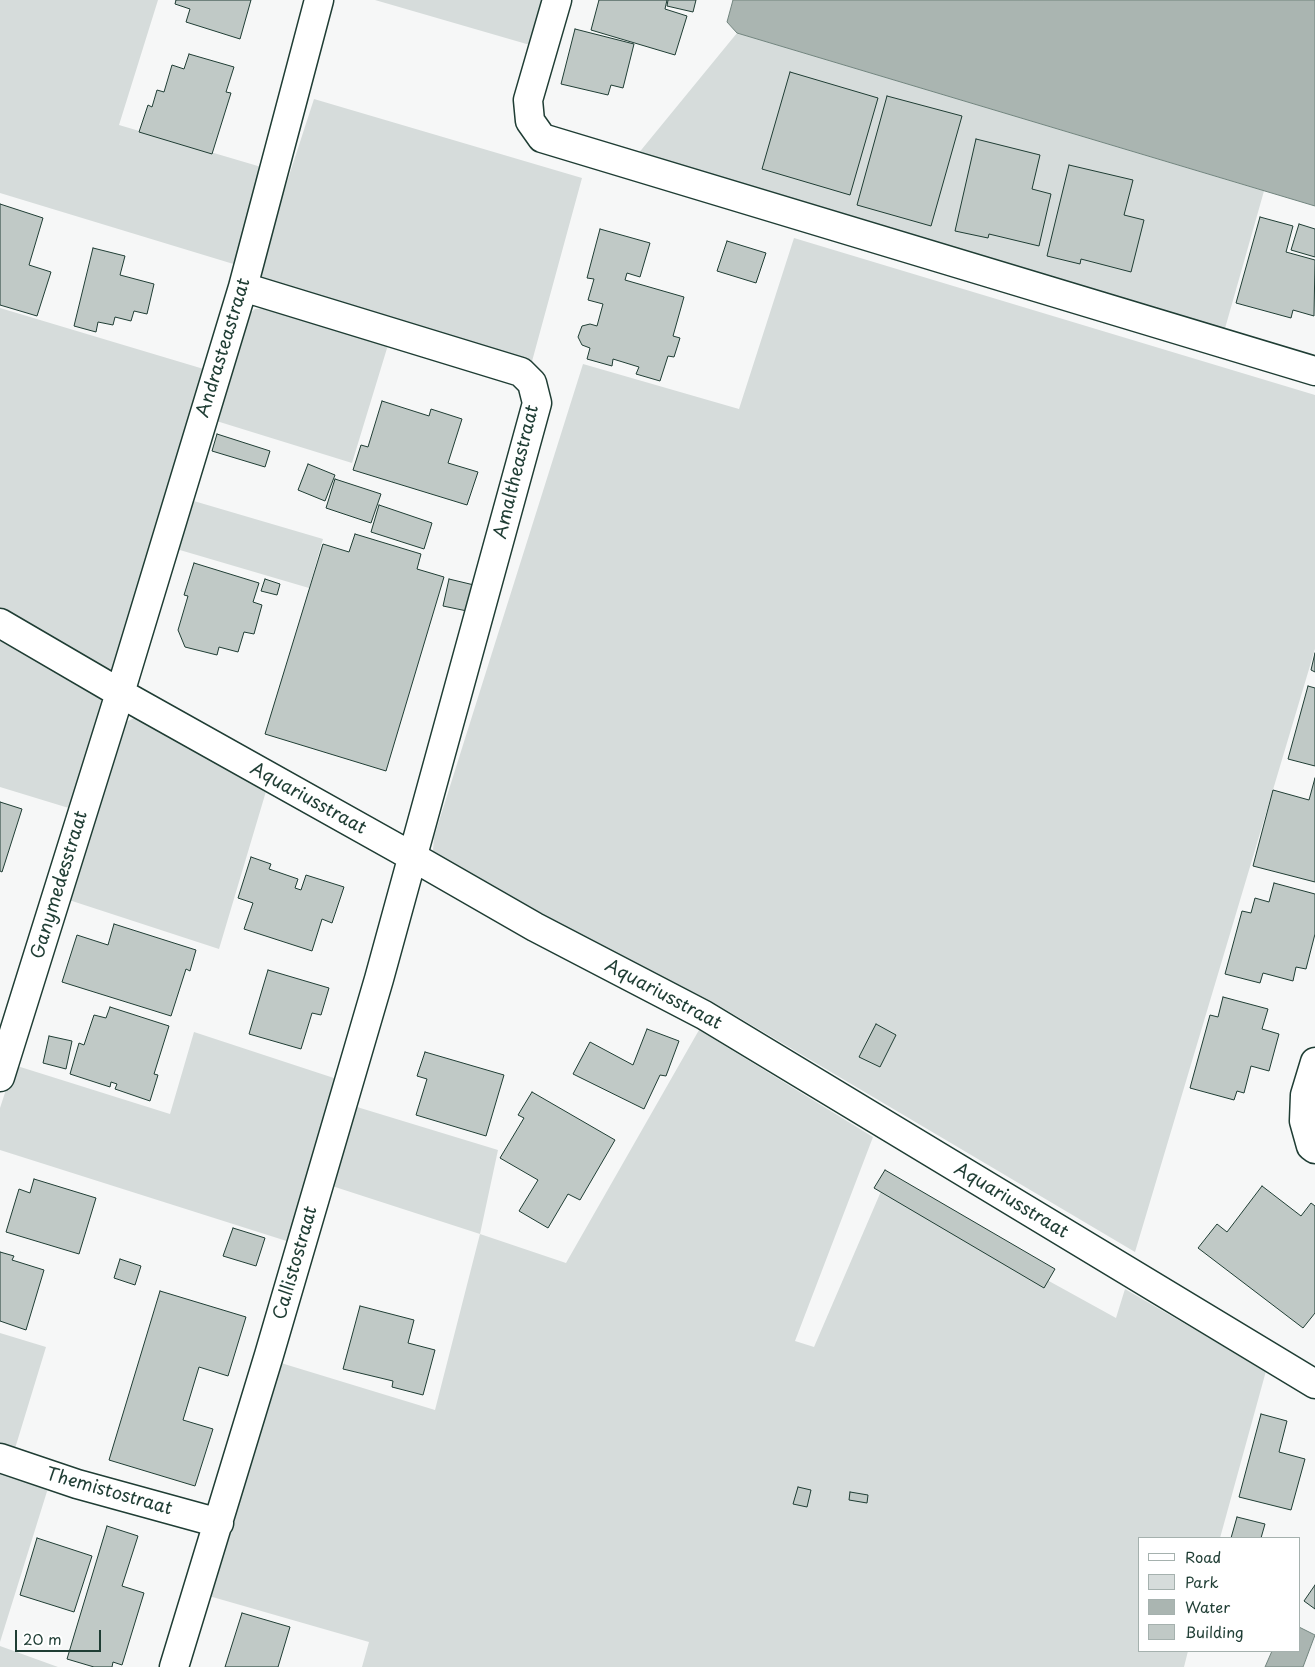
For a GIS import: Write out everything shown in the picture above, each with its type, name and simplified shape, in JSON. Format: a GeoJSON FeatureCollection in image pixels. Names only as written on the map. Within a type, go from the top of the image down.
{"type":"FeatureCollection","features":[{"type":"Feature","properties":{"kind":"street","name":"Andrasteastraat"},"geometry":{"type":"LineString","coordinates":[[120,694],[243,287],[319,0]]}},
{"type":"Feature","properties":{"kind":"street"},"geometry":{"type":"LineString","coordinates":[[557,0],[528,100],[530,121],[542,138],[1315,372]]}},
{"type":"Feature","properties":{"kind":"street","name":"Amaltheastraat"},"geometry":{"type":"LineString","coordinates":[[243,287],[521,372],[532,383],[537,402],[413,857]]}},
{"type":"Feature","properties":{"kind":"street","name":"Aquariusstraat"},"geometry":{"type":"LineString","coordinates":[[0,623],[120,694],[535,927],[704,1016],[1315,1384]]}},
{"type":"Feature","properties":{"kind":"street","name":"Ganymedesstraat"},"geometry":{"type":"LineString","coordinates":[[0,1077],[120,694]]}},
{"type":"Feature","properties":{"kind":"street","name":"Callistostraat"},"geometry":{"type":"LineString","coordinates":[[174,1667],[219,1523],[413,857]]}},
{"type":"Feature","properties":{"kind":"street"},"geometry":{"type":"LineString","coordinates":[[1315,1062],[1305,1095],[1304,1121],[1311,1146],[1315,1149]]}},
{"type":"Feature","properties":{"kind":"street","name":"Themistostraat"},"geometry":{"type":"LineString","coordinates":[[0,1458],[77,1484],[219,1523]]}},
{"type":"Feature","properties":{"kind":"green space"},"geometry":{"type":"Polygon","coordinates":[[[0,0],[158,0],[119,125],[268,169],[240,266],[0,193],[0,0]]]}},
{"type":"Feature","properties":{"kind":"green space"},"geometry":{"type":"Polygon","coordinates":[[[375,0],[548,0],[530,45],[375,0]]]}},
{"type":"Feature","properties":{"kind":"green space"},"geometry":{"type":"Polygon","coordinates":[[[737,33],[1264,191],[1222,339],[633,160],[737,33]]]}},
{"type":"Feature","properties":{"kind":"green space"},"geometry":{"type":"Polygon","coordinates":[[[314,99],[582,178],[531,365],[263,283],[258,271],[314,99]]]}},
{"type":"Feature","properties":{"kind":"green space"},"geometry":{"type":"Polygon","coordinates":[[[794,238],[1315,395],[1315,649],[1135,1252],[711,1001],[570,931],[442,862],[433,851],[434,837],[583,364],[739,409],[794,238]]]}},
{"type":"Feature","properties":{"kind":"green space"},"geometry":{"type":"Polygon","coordinates":[[[0,308],[207,370],[116,669],[104,673],[0,612],[0,308]]]}},
{"type":"Feature","properties":{"kind":"green space"},"geometry":{"type":"Polygon","coordinates":[[[271,308],[388,345],[352,463],[210,419],[243,319],[255,309],[271,308]]]}},
{"type":"Feature","properties":{"kind":"green space"},"geometry":{"type":"Polygon","coordinates":[[[187,499],[323,539],[309,588],[173,548],[187,499]]]}},
{"type":"Feature","properties":{"kind":"green space"},"geometry":{"type":"Polygon","coordinates":[[[0,637],[101,694],[103,707],[72,809],[0,787],[0,637]]]}},
{"type":"Feature","properties":{"kind":"green space"},"geometry":{"type":"Polygon","coordinates":[[[134,718],[141,719],[267,788],[219,949],[69,900],[121,728],[126,722],[134,718]]]}},
{"type":"Feature","properties":{"kind":"green space"},"geometry":{"type":"Polygon","coordinates":[[[699,1030],[873,1137],[795,1341],[814,1347],[882,1189],[1116,1318],[1125,1289],[1266,1371],[1220,1537],[1138,1537],[1138,1652],[1188,1652],[1184,1667],[362,1667],[369,1642],[209,1596],[281,1363],[435,1410],[480,1234],[566,1263],[699,1030]]]}},
{"type":"Feature","properties":{"kind":"green space"},"geometry":{"type":"Polygon","coordinates":[[[194,1032],[346,1082],[296,1244],[0,1150],[0,1108],[14,1065],[170,1114],[194,1032]]]}},
{"type":"Feature","properties":{"kind":"green space"},"geometry":{"type":"Polygon","coordinates":[[[357,1107],[498,1150],[480,1234],[332,1186],[357,1107]]]}},
{"type":"Feature","properties":{"kind":"green space"},"geometry":{"type":"Polygon","coordinates":[[[0,1333],[46,1347],[13,1455],[0,1451],[0,1333]]]}},
{"type":"Feature","properties":{"kind":"green space"},"geometry":{"type":"Polygon","coordinates":[[[0,1469],[49,1485],[0,1642],[0,1469]]]}},
{"type":"Feature","properties":{"kind":"green space"},"geometry":{"type":"Polygon","coordinates":[[[0,1646],[58,1667],[0,1667],[0,1646]]]}},
{"type":"Feature","properties":{"kind":"water"},"geometry":{"type":"Polygon","coordinates":[[[733,0],[1315,0],[1315,206],[737,33],[727,22],[733,0]]]}},
{"type":"Feature","properties":{"kind":"water"},"geometry":{"type":"Polygon","coordinates":[[[1300,1628],[1315,1635],[1303,1667],[1265,1667],[1272,1652],[1300,1652],[1300,1628]]]}},
{"type":"Feature","properties":{"kind":"building"},"geometry":{"type":"Polygon","coordinates":[[[176,0],[251,0],[240,39],[186,22],[190,9],[175,4],[176,0]]]}},
{"type":"Feature","properties":{"kind":"building"},"geometry":{"type":"Polygon","coordinates":[[[599,0],[667,0],[665,9],[687,16],[675,55],[591,30],[599,0]]]}},
{"type":"Feature","properties":{"kind":"building"},"geometry":{"type":"Polygon","coordinates":[[[668,0],[696,0],[693,12],[667,6],[668,0]]]}},
{"type":"Feature","properties":{"kind":"building"},"geometry":{"type":"Polygon","coordinates":[[[575,29],[634,44],[623,88],[611,85],[608,95],[561,84],[575,29]]]}},
{"type":"Feature","properties":{"kind":"building"},"geometry":{"type":"Polygon","coordinates":[[[189,54],[234,67],[226,92],[231,93],[212,154],[139,132],[148,105],[152,107],[157,90],[164,92],[172,65],[184,69],[189,54]]]}},
{"type":"Feature","properties":{"kind":"building"},"geometry":{"type":"Polygon","coordinates":[[[790,72],[878,98],[850,195],[762,169],[790,72]]]}},
{"type":"Feature","properties":{"kind":"building"},"geometry":{"type":"Polygon","coordinates":[[[887,96],[962,116],[931,226],[857,205],[887,96]]]}},
{"type":"Feature","properties":{"kind":"building"},"geometry":{"type":"Polygon","coordinates":[[[976,139],[1040,155],[1032,189],[1051,194],[1039,246],[989,234],[988,238],[955,231],[976,139]]]}},
{"type":"Feature","properties":{"kind":"building"},"geometry":{"type":"Polygon","coordinates":[[[1069,165],[1133,180],[1124,215],[1144,220],[1131,272],[1081,259],[1080,264],[1047,256],[1069,165]]]}},
{"type":"Feature","properties":{"kind":"building"},"geometry":{"type":"Polygon","coordinates":[[[0,204],[43,218],[29,265],[51,272],[37,316],[0,305],[0,204]]]}},
{"type":"Feature","properties":{"kind":"building"},"geometry":{"type":"Polygon","coordinates":[[[1260,217],[1293,226],[1286,252],[1315,260],[1314,316],[1293,310],[1291,318],[1236,303],[1260,217]]]}},
{"type":"Feature","properties":{"kind":"building"},"geometry":{"type":"Polygon","coordinates":[[[1299,224],[1315,229],[1315,257],[1291,250],[1299,224]]]}},
{"type":"Feature","properties":{"kind":"building"},"geometry":{"type":"Polygon","coordinates":[[[600,229],[650,243],[640,277],[627,273],[625,280],[684,297],[673,336],[680,338],[674,357],[668,356],[660,381],[636,374],[639,367],[613,359],[612,366],[587,359],[590,348],[582,345],[578,337],[582,326],[590,324],[597,326],[603,304],[588,300],[594,279],[587,278],[600,229]]]}},
{"type":"Feature","properties":{"kind":"building"},"geometry":{"type":"Polygon","coordinates":[[[727,241],[766,253],[756,283],[717,271],[727,241]]]}},
{"type":"Feature","properties":{"kind":"building"},"geometry":{"type":"Polygon","coordinates":[[[93,248],[125,256],[120,275],[154,284],[147,314],[134,311],[131,321],[115,317],[113,325],[98,322],[96,332],[74,326],[93,248]]]}},
{"type":"Feature","properties":{"kind":"building"},"geometry":{"type":"Polygon","coordinates":[[[382,401],[429,416],[431,409],[462,419],[448,463],[478,472],[467,505],[353,470],[361,445],[368,447],[382,401]]]}},
{"type":"Feature","properties":{"kind":"building"},"geometry":{"type":"Polygon","coordinates":[[[217,434],[270,451],[265,467],[212,451],[217,434]]]}},
{"type":"Feature","properties":{"kind":"building"},"geometry":{"type":"Polygon","coordinates":[[[308,464],[335,475],[325,501],[298,490],[308,464]]]}},
{"type":"Feature","properties":{"kind":"building"},"geometry":{"type":"Polygon","coordinates":[[[335,479],[381,494],[371,523],[326,508],[335,479]]]}},
{"type":"Feature","properties":{"kind":"building"},"geometry":{"type":"Polygon","coordinates":[[[379,505],[432,523],[424,549],[371,532],[379,505]]]}},
{"type":"Feature","properties":{"kind":"building"},"geometry":{"type":"Polygon","coordinates":[[[355,534],[421,554],[417,569],[444,577],[386,771],[265,734],[323,544],[349,552],[355,534]]]}},
{"type":"Feature","properties":{"kind":"building"},"geometry":{"type":"Polygon","coordinates":[[[194,563],[259,583],[253,602],[262,605],[254,634],[244,632],[238,652],[219,647],[217,655],[185,647],[178,630],[188,596],[184,595],[194,563]]]}},
{"type":"Feature","properties":{"kind":"building"},"geometry":{"type":"Polygon","coordinates":[[[265,579],[280,584],[277,595],[261,591],[265,579]]]}},
{"type":"Feature","properties":{"kind":"building"},"geometry":{"type":"Polygon","coordinates":[[[449,579],[474,585],[467,611],[443,606],[449,579]]]}},
{"type":"Feature","properties":{"kind":"building"},"geometry":{"type":"Polygon","coordinates":[[[1315,653],[1315,672],[1311,670],[1315,653]]]}},
{"type":"Feature","properties":{"kind":"building"},"geometry":{"type":"Polygon","coordinates":[[[1308,686],[1315,688],[1315,766],[1288,759],[1308,686]]]}},
{"type":"Feature","properties":{"kind":"building"},"geometry":{"type":"Polygon","coordinates":[[[1315,778],[1315,882],[1253,866],[1273,790],[1309,800],[1315,778]]]}},
{"type":"Feature","properties":{"kind":"building"},"geometry":{"type":"Polygon","coordinates":[[[0,802],[22,809],[2,872],[0,871],[0,802]]]}},
{"type":"Feature","properties":{"kind":"building"},"geometry":{"type":"Polygon","coordinates":[[[251,857],[271,864],[269,869],[298,879],[295,888],[301,890],[306,875],[344,887],[332,923],[322,919],[312,951],[244,929],[253,903],[238,898],[251,857]]]}},
{"type":"Feature","properties":{"kind":"building"},"geometry":{"type":"Polygon","coordinates":[[[1274,883],[1315,894],[1315,934],[1306,969],[1296,967],[1293,981],[1263,973],[1260,983],[1225,974],[1242,911],[1251,913],[1255,898],[1269,902],[1274,883]]]}},
{"type":"Feature","properties":{"kind":"building"},"geometry":{"type":"Polygon","coordinates":[[[114,924],[196,950],[190,971],[186,969],[171,1016],[62,982],[77,935],[108,945],[114,924]]]}},
{"type":"Feature","properties":{"kind":"building"},"geometry":{"type":"Polygon","coordinates":[[[268,970],[329,988],[321,1015],[312,1013],[301,1049],[249,1034],[268,970]]]}},
{"type":"Feature","properties":{"kind":"building"},"geometry":{"type":"Polygon","coordinates":[[[1223,997],[1268,1009],[1262,1029],[1279,1034],[1269,1071],[1251,1066],[1244,1093],[1237,1091],[1234,1100],[1190,1088],[1210,1015],[1218,1017],[1223,997]]]}},
{"type":"Feature","properties":{"kind":"building"},"geometry":{"type":"Polygon","coordinates":[[[110,1007],[169,1026],[154,1074],[158,1075],[150,1101],[115,1089],[117,1084],[111,1082],[110,1087],[70,1074],[79,1043],[84,1045],[94,1015],[106,1018],[110,1007]]]}},
{"type":"Feature","properties":{"kind":"building"},"geometry":{"type":"Polygon","coordinates":[[[876,1024],[896,1035],[880,1067],[859,1057],[876,1024]]]}},
{"type":"Feature","properties":{"kind":"building"},"geometry":{"type":"Polygon","coordinates":[[[647,1029],[679,1041],[666,1076],[660,1075],[644,1109],[573,1074],[590,1042],[633,1065],[647,1029]]]}},
{"type":"Feature","properties":{"kind":"building"},"geometry":{"type":"Polygon","coordinates":[[[49,1036],[72,1041],[66,1069],[43,1063],[49,1036]]]}},
{"type":"Feature","properties":{"kind":"building"},"geometry":{"type":"Polygon","coordinates":[[[425,1052],[504,1075],[486,1136],[416,1115],[427,1079],[417,1076],[425,1052]]]}},
{"type":"Feature","properties":{"kind":"building"},"geometry":{"type":"Polygon","coordinates":[[[532,1092],[615,1140],[580,1200],[568,1194],[548,1228],[519,1211],[538,1180],[500,1158],[524,1118],[518,1115],[532,1092]]]}},
{"type":"Feature","properties":{"kind":"building"},"geometry":{"type":"Polygon","coordinates":[[[885,1170],[1055,1269],[1044,1288],[874,1188],[885,1170]]]}},
{"type":"Feature","properties":{"kind":"building"},"geometry":{"type":"Polygon","coordinates":[[[34,1179],[96,1198],[79,1254],[6,1232],[19,1189],[30,1193],[34,1179]]]}},
{"type":"Feature","properties":{"kind":"building"},"geometry":{"type":"Polygon","coordinates":[[[1262,1186],[1301,1216],[1311,1203],[1315,1206],[1315,1313],[1303,1328],[1198,1248],[1217,1224],[1227,1232],[1262,1186]]]}},
{"type":"Feature","properties":{"kind":"building"},"geometry":{"type":"Polygon","coordinates":[[[233,1228],[265,1238],[256,1266],[223,1256],[233,1228]]]}},
{"type":"Feature","properties":{"kind":"building"},"geometry":{"type":"Polygon","coordinates":[[[0,1252],[14,1256],[12,1260],[44,1270],[26,1330],[0,1321],[0,1252]]]}},
{"type":"Feature","properties":{"kind":"building"},"geometry":{"type":"Polygon","coordinates":[[[120,1259],[141,1266],[135,1285],[114,1278],[120,1259]]]}},
{"type":"Feature","properties":{"kind":"building"},"geometry":{"type":"Polygon","coordinates":[[[160,1291],[246,1317],[228,1376],[199,1367],[183,1420],[213,1429],[195,1486],[109,1460],[160,1291]]]}},
{"type":"Feature","properties":{"kind":"building"},"geometry":{"type":"Polygon","coordinates":[[[360,1306],[414,1320],[408,1343],[435,1350],[423,1395],[392,1387],[393,1381],[343,1369],[360,1306]]]}},
{"type":"Feature","properties":{"kind":"building"},"geometry":{"type":"Polygon","coordinates":[[[1261,1414],[1287,1421],[1279,1452],[1305,1459],[1291,1510],[1239,1497],[1261,1414]]]}},
{"type":"Feature","properties":{"kind":"building"},"geometry":{"type":"Polygon","coordinates":[[[798,1487],[811,1490],[807,1507],[793,1504],[798,1487]]]}},
{"type":"Feature","properties":{"kind":"building"},"geometry":{"type":"Polygon","coordinates":[[[850,1492],[868,1495],[867,1503],[849,1500],[850,1492]]]}},
{"type":"Feature","properties":{"kind":"building"},"geometry":{"type":"Polygon","coordinates":[[[1237,1517],[1265,1524],[1261,1537],[1231,1537],[1237,1517]]]}},
{"type":"Feature","properties":{"kind":"building"},"geometry":{"type":"Polygon","coordinates":[[[107,1526],[138,1536],[122,1586],[144,1593],[122,1665],[113,1662],[112,1667],[94,1667],[67,1659],[107,1526]]]}},
{"type":"Feature","properties":{"kind":"building"},"geometry":{"type":"Polygon","coordinates":[[[37,1538],[92,1556],[74,1612],[20,1595],[37,1538]]]}},
{"type":"Feature","properties":{"kind":"building"},"geometry":{"type":"Polygon","coordinates":[[[1315,1585],[1315,1609],[1304,1601],[1315,1585]]]}},
{"type":"Feature","properties":{"kind":"building"},"geometry":{"type":"Polygon","coordinates":[[[242,1613],[290,1627],[278,1667],[225,1667],[242,1613]]]}}]}
